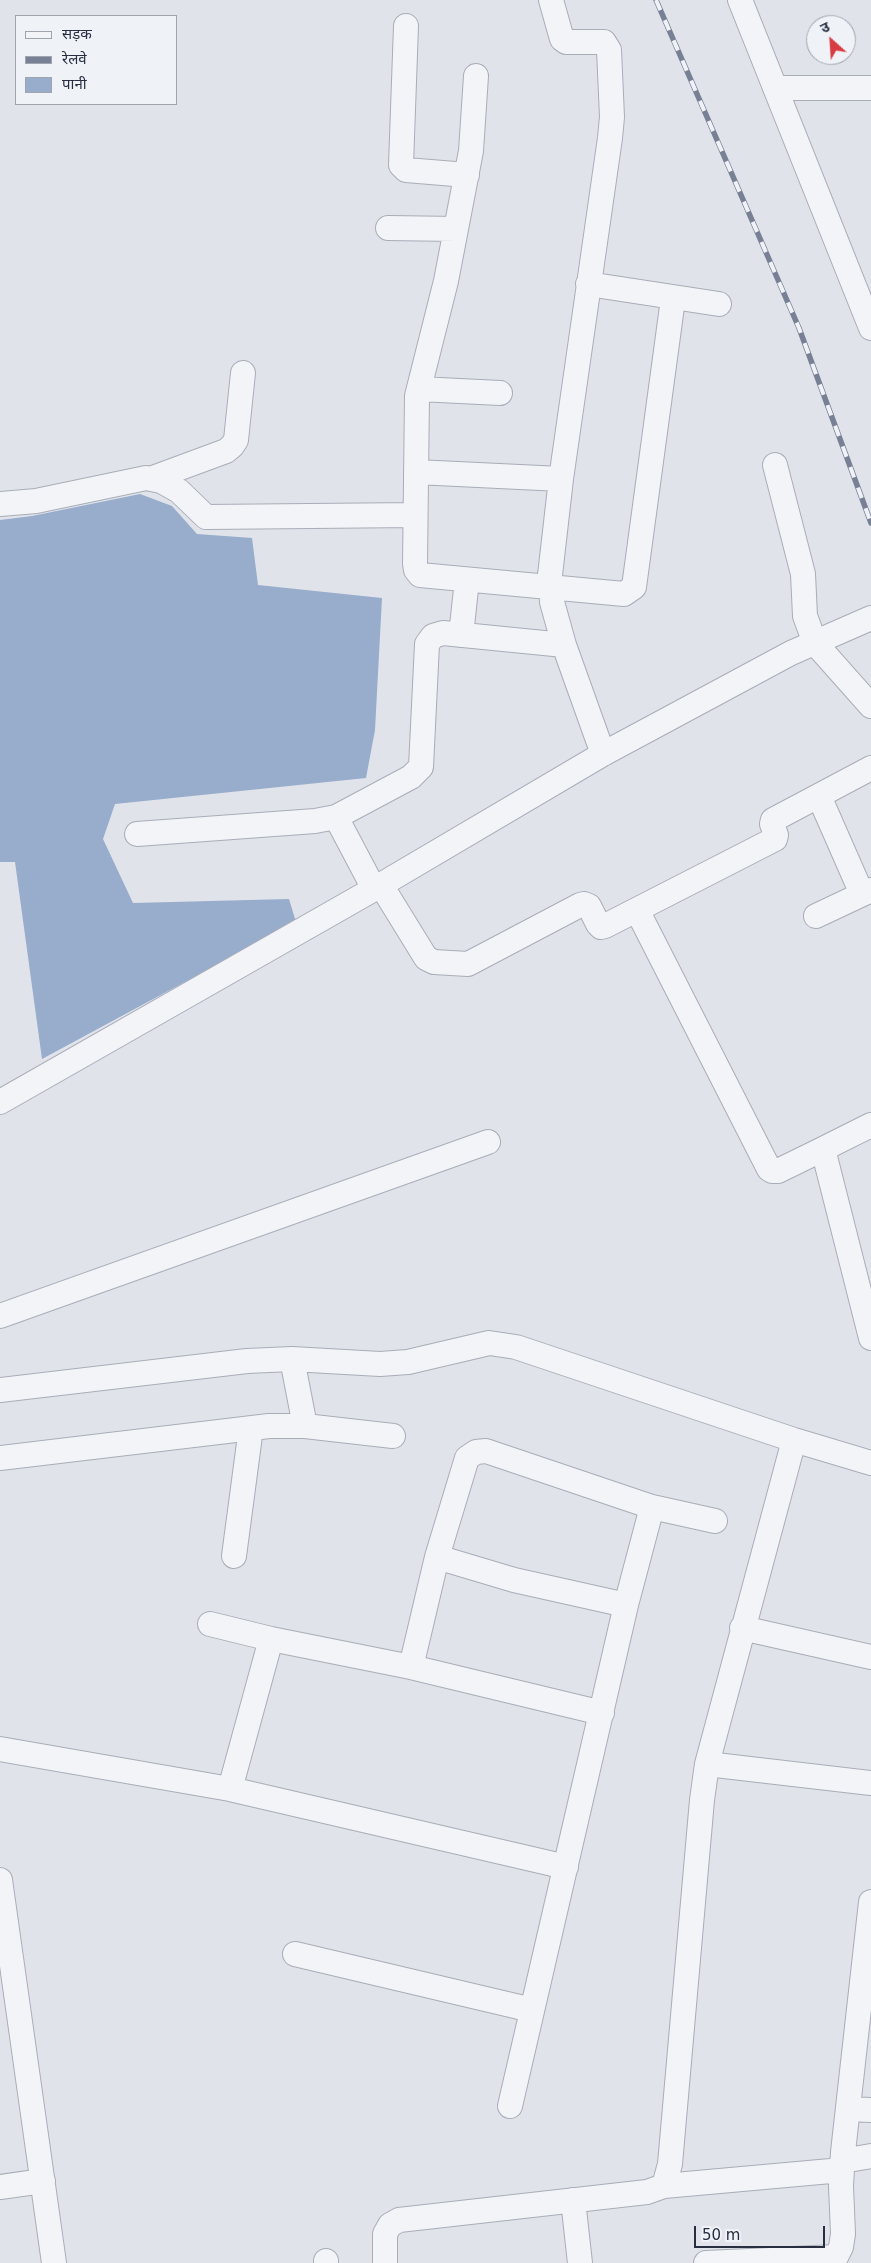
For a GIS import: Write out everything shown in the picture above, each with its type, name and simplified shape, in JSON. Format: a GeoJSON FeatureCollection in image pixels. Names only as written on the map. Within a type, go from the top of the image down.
{"type":"FeatureCollection","features":[{"type":"Feature","properties":{"kind":"street"},"geometry":{"type":"LineString","coordinates":[[551,0],[562,39],[566,42],[604,42],[609,50],[612,117],[610,138],[561,479],[550,587],[564,645],[603,754]]}},
{"type":"Feature","properties":{"kind":"street"},"geometry":{"type":"LineString","coordinates":[[740,0],[871,328]]}},
{"type":"Feature","properties":{"kind":"street"},"geometry":{"type":"LineString","coordinates":[[406,26],[401,165],[406,170],[467,175]]}},
{"type":"Feature","properties":{"kind":"street"},"geometry":{"type":"LineString","coordinates":[[476,76],[472,140],[467,175],[443,296],[419,389],[416,410],[416,570],[420,575],[624,594],[634,587],[673,299]]}},
{"type":"Feature","properties":{"kind":"street"},"geometry":{"type":"LineString","coordinates":[[775,88],[871,88]]}},
{"type":"Feature","properties":{"kind":"street"},"geometry":{"type":"LineString","coordinates":[[388,228],[456,229]]}},
{"type":"Feature","properties":{"kind":"street"},"geometry":{"type":"LineString","coordinates":[[588,284],[673,299],[719,304]]}},
{"type":"Feature","properties":{"kind":"street"},"geometry":{"type":"LineString","coordinates":[[0,504],[36,501],[153,478],[226,451],[236,440],[243,373]]}},
{"type":"Feature","properties":{"kind":"street"},"geometry":{"type":"LineString","coordinates":[[419,389],[500,393]]}},
{"type":"Feature","properties":{"kind":"street"},"geometry":{"type":"LineString","coordinates":[[775,465],[803,574],[805,616],[815,643],[871,706]]}},
{"type":"Feature","properties":{"kind":"street"},"geometry":{"type":"LineString","coordinates":[[416,472],[561,479]]}},
{"type":"Feature","properties":{"kind":"street"},"geometry":{"type":"LineString","coordinates":[[153,478],[185,496],[206,517],[415,515]]}},
{"type":"Feature","properties":{"kind":"street"},"geometry":{"type":"LineString","coordinates":[[462,635],[467,580]]}},
{"type":"Feature","properties":{"kind":"street"},"geometry":{"type":"LineString","coordinates":[[0,1102],[377,887],[603,754],[791,654],[871,618]]}},
{"type":"Feature","properties":{"kind":"street"},"geometry":{"type":"LineString","coordinates":[[137,834],[315,821],[336,817],[417,773],[421,767],[427,644],[433,636],[443,633],[564,645]]}},
{"type":"Feature","properties":{"kind":"street"},"geometry":{"type":"LineString","coordinates":[[336,817],[377,887],[426,958],[434,962],[462,965],[475,961],[580,905],[589,906],[601,926],[605,926],[775,839],[773,820],[871,768]]}},
{"type":"Feature","properties":{"kind":"street"},"geometry":{"type":"LineString","coordinates":[[816,916],[866,892],[819,796]]}},
{"type":"Feature","properties":{"kind":"street"},"geometry":{"type":"LineString","coordinates":[[637,910],[769,1169],[778,1171],[871,1125]]}},
{"type":"Feature","properties":{"kind":"street"},"geometry":{"type":"LineString","coordinates":[[0,1316],[488,1142]]}},
{"type":"Feature","properties":{"kind":"street"},"geometry":{"type":"LineString","coordinates":[[824,1149],[871,1338]]}},
{"type":"Feature","properties":{"kind":"street"},"geometry":{"type":"LineString","coordinates":[[0,1390],[246,1361],[292,1359],[380,1364],[408,1362],[489,1342],[516,1348],[794,1440],[871,1463]]}},
{"type":"Feature","properties":{"kind":"street"},"geometry":{"type":"LineString","coordinates":[[292,1359],[305,1426]]}},
{"type":"Feature","properties":{"kind":"street"},"geometry":{"type":"LineString","coordinates":[[0,1458],[269,1426],[305,1426],[393,1436]]}},
{"type":"Feature","properties":{"kind":"street"},"geometry":{"type":"LineString","coordinates":[[234,1556],[251,1428]]}},
{"type":"Feature","properties":{"kind":"street"},"geometry":{"type":"LineString","coordinates":[[664,2186],[670,2164],[702,1800],[707,1764],[794,1440]]}},
{"type":"Feature","properties":{"kind":"street"},"geometry":{"type":"LineString","coordinates":[[411,1667],[437,1557],[467,1458],[476,1452],[486,1451],[652,1507],[715,1521]]}},
{"type":"Feature","properties":{"kind":"street"},"geometry":{"type":"LineString","coordinates":[[510,2106],[626,1605],[652,1507]]}},
{"type":"Feature","properties":{"kind":"street"},"geometry":{"type":"LineString","coordinates":[[437,1557],[514,1580],[626,1605]]}},
{"type":"Feature","properties":{"kind":"street"},"geometry":{"type":"LineString","coordinates":[[210,1624],[271,1639],[411,1667],[602,1712]]}},
{"type":"Feature","properties":{"kind":"street"},"geometry":{"type":"LineString","coordinates":[[742,1628],[871,1657]]}},
{"type":"Feature","properties":{"kind":"street"},"geometry":{"type":"LineString","coordinates":[[230,1789],[271,1639]]}},
{"type":"Feature","properties":{"kind":"street"},"geometry":{"type":"LineString","coordinates":[[0,1749],[230,1789],[566,1867]]}},
{"type":"Feature","properties":{"kind":"street"},"geometry":{"type":"LineString","coordinates":[[707,1764],[871,1783]]}},
{"type":"Feature","properties":{"kind":"street"},"geometry":{"type":"LineString","coordinates":[[0,1880],[54,2263]]}},
{"type":"Feature","properties":{"kind":"street"},"geometry":{"type":"LineString","coordinates":[[706,2263],[835,2260],[841,2247],[843,2234],[842,2166],[859,2109],[871,1902]]}},
{"type":"Feature","properties":{"kind":"street"},"geometry":{"type":"LineString","coordinates":[[295,1954],[532,2010]]}},
{"type":"Feature","properties":{"kind":"street"},"geometry":{"type":"LineString","coordinates":[[385,2263],[385,2234],[390,2225],[399,2220],[647,2192],[664,2186],[842,2166],[871,2156]]}},
{"type":"Feature","properties":{"kind":"street"},"geometry":{"type":"LineString","coordinates":[[0,2187],[43,2182]]}},
{"type":"Feature","properties":{"kind":"street"},"geometry":{"type":"LineString","coordinates":[[573,2200],[580,2263]]}},
{"type":"Feature","properties":{"kind":"water"},"geometry":{"type":"Polygon","coordinates":[[[140,494],[172,506],[197,534],[252,538],[258,585],[382,598],[375,730],[366,778],[115,804],[103,839],[133,903],[289,899],[296,922],[42,1059],[15,862],[0,862],[0,520],[32,516],[140,494]]]}},
{"type":"Feature","properties":{"kind":"railway"},"geometry":{"type":"LineString","coordinates":[[656,0],[799,328],[871,523]]}}]}
